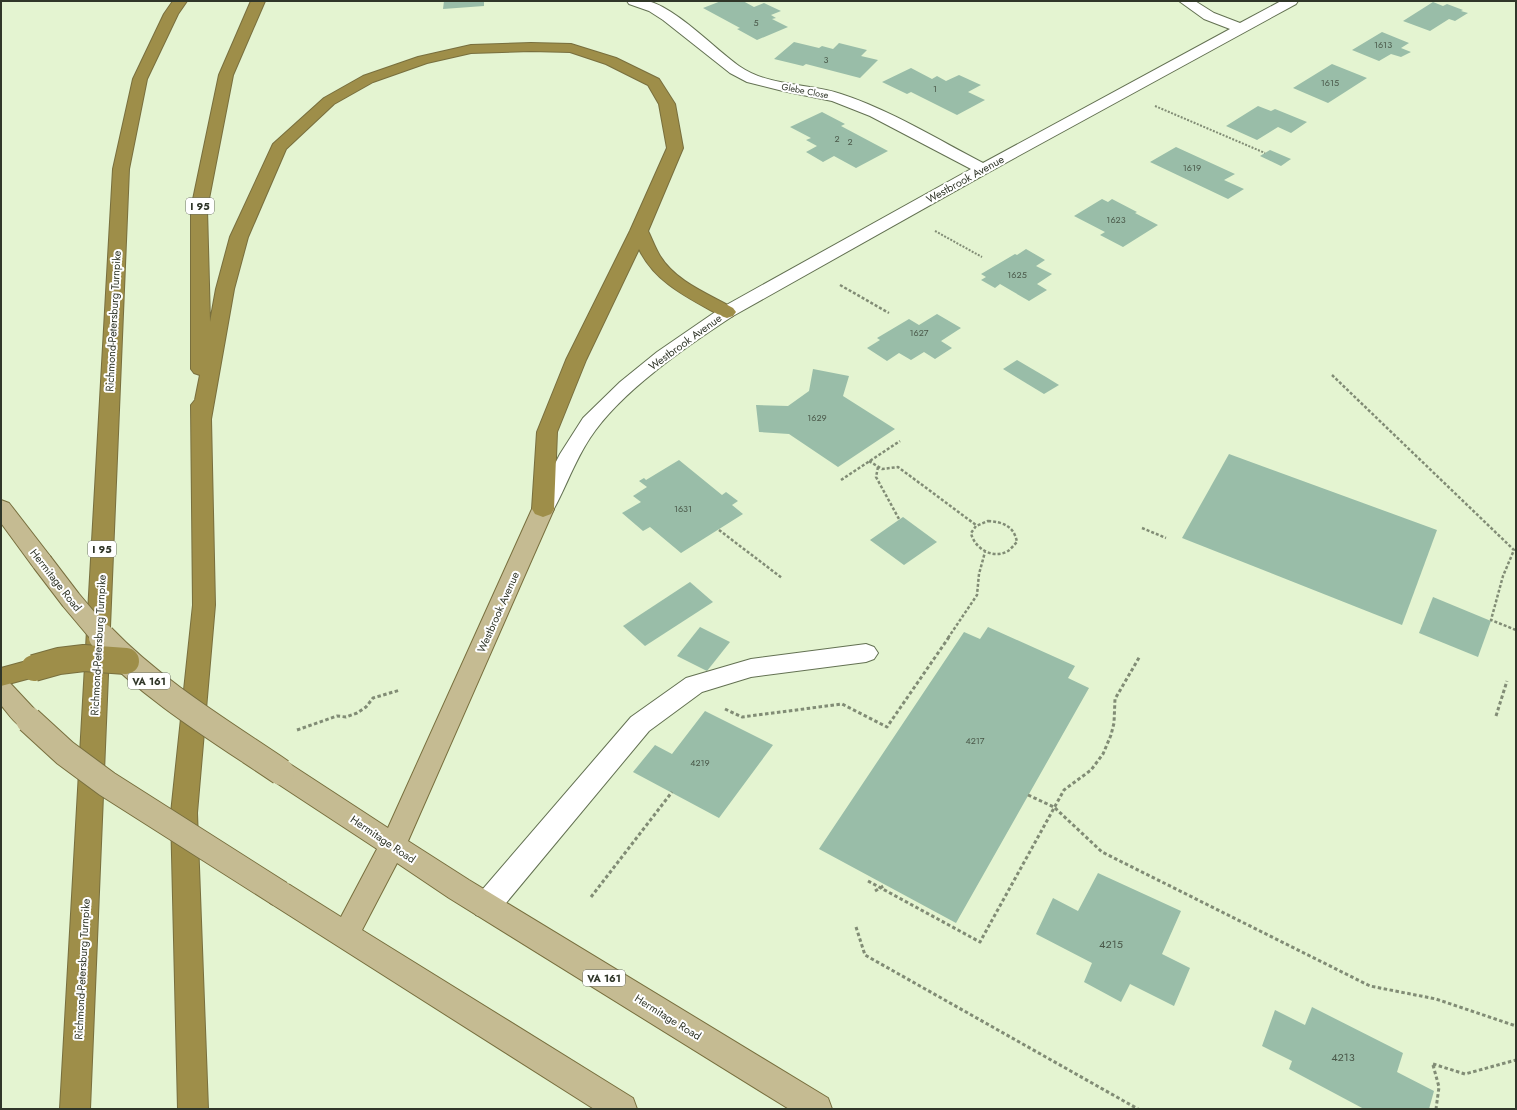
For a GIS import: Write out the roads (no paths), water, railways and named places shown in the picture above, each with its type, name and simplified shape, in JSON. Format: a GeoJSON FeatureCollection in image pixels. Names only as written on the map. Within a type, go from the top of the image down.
{"type":"FeatureCollection","features":[{"type":"Feature","properties":{"kind":"highway","name":"Richmond-Petersburg Turnpike"},"geometry":{"type":"LineString","coordinates":[[75,1109],[121,169],[140,79],[171,14],[180,1]]}},
{"type":"Feature","properties":{"kind":"highway","name":"I 95"},"geometry":{"type":"LineString","coordinates":[[193,1109],[184,813],[204,605],[199,208],[226,75],[258,1]]}},
{"type":"Feature","properties":{"kind":"highway"},"geometry":{"type":"LineString","coordinates":[[201,420],[225,289],[239,237],[279,147],[328,101],[368,79],[423,60],[471,49],[531,47],[571,48],[611,61],[654,82],[667,104],[675,148],[639,231],[576,360],[547,432],[543,509]]}},
{"type":"Feature","properties":{"kind":"highway"},"geometry":{"type":"LineString","coordinates":[[639,231],[653,261],[665,273],[676,282],[727,312]]}},
{"type":"Feature","properties":{"kind":"highway"},"geometry":{"type":"LineString","coordinates":[[1,677],[59,661],[84,658],[126,661]]}},
{"type":"Feature","properties":{"kind":"main road","name":"Hermitage Road"},"geometry":{"type":"LineString","coordinates":[[1,508],[66,595],[91,624],[126,661],[153,684],[281,772],[486,906],[817,1109]]}},
{"type":"Feature","properties":{"kind":"main road","name":"Westbrook Avenue"},"geometry":{"type":"LineString","coordinates":[[345,936],[393,845],[543,509]]}},
{"type":"Feature","properties":{"kind":"main road"},"geometry":{"type":"LineString","coordinates":[[1,689],[29,720],[65,753],[107,784],[345,936],[622,1109]]}},
{"type":"Feature","properties":{"kind":"street","name":"Glebe Close"},"geometry":{"type":"LineString","coordinates":[[634,1],[654,8],[668,17],[735,70],[752,79],[783,87],[836,97],[876,113],[983,169]]}},
{"type":"Feature","properties":{"kind":"street"},"geometry":{"type":"LineString","coordinates":[[1186,1],[1209,16],[1241,28]]}},
{"type":"Feature","properties":{"kind":"street","name":"Westbrook Avenue"},"geometry":{"type":"LineString","coordinates":[[543,509],[570,454],[591,422],[618,394],[654,363],[693,333],[727,312],[983,169],[1291,1]]}},
{"type":"Feature","properties":{"kind":"street"},"geometry":{"type":"LineString","coordinates":[[486,906],[640,724],[694,685],[751,668],[866,653]]}}]}
